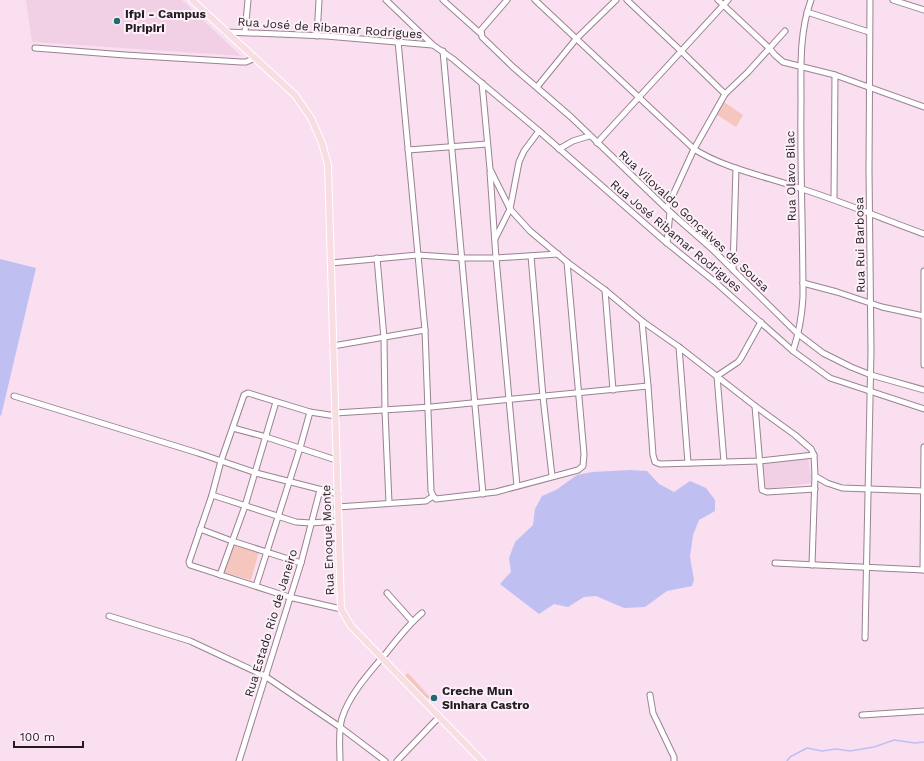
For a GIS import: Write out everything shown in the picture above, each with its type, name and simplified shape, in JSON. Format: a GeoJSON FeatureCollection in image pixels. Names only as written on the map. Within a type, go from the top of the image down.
{"type":"FeatureCollection","features":[{"type":"Feature","properties":{"kind":"main road","name":"Rua Enoque Monte"},"geometry":{"type":"LineString","coordinates":[[192,0],[295,95],[311,118],[322,143],[328,165],[338,494],[337,521],[341,609],[352,626],[482,761]]}},
{"type":"Feature","properties":{"kind":"street"},"geometry":{"type":"LineString","coordinates":[[246,32],[248,0]]}},
{"type":"Feature","properties":{"kind":"street"},"geometry":{"type":"LineString","coordinates":[[317,36],[319,0]]}},
{"type":"Feature","properties":{"kind":"street"},"geometry":{"type":"LineString","coordinates":[[386,0],[433,45]]}},
{"type":"Feature","properties":{"kind":"street","name":"Rua Vilovaldo Gonçalves de Sousa"},"geometry":{"type":"LineString","coordinates":[[444,0],[481,34],[492,47],[597,142],[733,270],[798,334],[835,360],[871,375],[924,390]]}},
{"type":"Feature","properties":{"kind":"street"},"geometry":{"type":"LineString","coordinates":[[481,34],[481,30],[507,0]]}},
{"type":"Feature","properties":{"kind":"street"},"geometry":{"type":"LineString","coordinates":[[535,0],[694,149],[709,158],[736,168],[834,199],[924,234]]}},
{"type":"Feature","properties":{"kind":"street"},"geometry":{"type":"LineString","coordinates":[[537,87],[576,39],[616,0]]}},
{"type":"Feature","properties":{"kind":"street"},"geometry":{"type":"LineString","coordinates":[[627,0],[681,50],[725,94]]}},
{"type":"Feature","properties":{"kind":"street"},"geometry":{"type":"LineString","coordinates":[[718,0],[783,62],[801,65],[835,75],[924,107]]}},
{"type":"Feature","properties":{"kind":"street"},"geometry":{"type":"LineString","coordinates":[[597,142],[728,0]]}},
{"type":"Feature","properties":{"kind":"street","name":"Rua Olavo Bilac"},"geometry":{"type":"LineString","coordinates":[[793,351],[802,313],[803,283],[800,136],[801,65],[803,25],[810,0]]}},
{"type":"Feature","properties":{"kind":"street","name":"Rua Rui Barbosa"},"geometry":{"type":"LineString","coordinates":[[865,638],[871,375],[869,213],[870,0]]}},
{"type":"Feature","properties":{"kind":"street"},"geometry":{"type":"LineString","coordinates":[[893,0],[924,10]]}},
{"type":"Feature","properties":{"kind":"street"},"geometry":{"type":"LineString","coordinates":[[807,12],[869,32]]}},
{"type":"Feature","properties":{"kind":"street","name":"Rua José de Ribamar Rodrigues"},"geometry":{"type":"LineString","coordinates":[[226,32],[398,41],[433,45]]}},
{"type":"Feature","properties":{"kind":"street"},"geometry":{"type":"LineString","coordinates":[[667,243],[668,210],[694,149],[725,94],[748,72],[785,32]]}},
{"type":"Feature","properties":{"kind":"street"},"geometry":{"type":"LineString","coordinates":[[398,41],[425,330],[431,491],[433,496],[438,499],[483,494],[578,470],[583,466],[584,463],[567,262]]}},
{"type":"Feature","properties":{"kind":"street","name":"Rua José Ribamar Rodrigues"},"geometry":{"type":"LineString","coordinates":[[433,45],[443,51],[539,131],[667,243],[709,276],[793,351],[830,378],[924,409]]}},
{"type":"Feature","properties":{"kind":"street"},"geometry":{"type":"LineString","coordinates":[[36,48],[241,62],[246,62],[255,58]]}},
{"type":"Feature","properties":{"kind":"street"},"geometry":{"type":"LineString","coordinates":[[443,51],[483,494]]}},
{"type":"Feature","properties":{"kind":"street"},"geometry":{"type":"LineString","coordinates":[[834,199],[835,75]]}},
{"type":"Feature","properties":{"kind":"street"},"geometry":{"type":"LineString","coordinates":[[482,83],[490,169],[494,240],[517,486]]}},
{"type":"Feature","properties":{"kind":"street"},"geometry":{"type":"LineString","coordinates":[[494,240],[510,209],[519,162],[524,151],[539,131]]}},
{"type":"Feature","properties":{"kind":"street"},"geometry":{"type":"LineString","coordinates":[[559,149],[573,141],[589,136]]}},
{"type":"Feature","properties":{"kind":"street"},"geometry":{"type":"LineString","coordinates":[[408,150],[487,144]]}},
{"type":"Feature","properties":{"kind":"street"},"geometry":{"type":"LineString","coordinates":[[733,270],[736,168]]}},
{"type":"Feature","properties":{"kind":"street"},"geometry":{"type":"LineString","coordinates":[[490,169],[510,209],[530,231],[642,321],[679,347],[795,435],[811,449],[814,455],[815,476],[812,565]]}},
{"type":"Feature","properties":{"kind":"street"},"geometry":{"type":"LineString","coordinates":[[331,263],[418,255],[462,258],[496,258],[558,254]]}},
{"type":"Feature","properties":{"kind":"street"},"geometry":{"type":"LineString","coordinates":[[531,256],[543,397],[552,476]]}},
{"type":"Feature","properties":{"kind":"street"},"geometry":{"type":"LineString","coordinates":[[377,258],[384,338],[389,503]]}},
{"type":"Feature","properties":{"kind":"street"},"geometry":{"type":"LineString","coordinates":[[924,271],[924,365]]}},
{"type":"Feature","properties":{"kind":"street"},"geometry":{"type":"LineString","coordinates":[[803,283],[871,303],[924,316]]}},
{"type":"Feature","properties":{"kind":"street"},"geometry":{"type":"LineString","coordinates":[[605,290],[613,390]]}},
{"type":"Feature","properties":{"kind":"street"},"geometry":{"type":"LineString","coordinates":[[642,321],[653,460],[655,462],[660,464],[759,461],[814,455]]}},
{"type":"Feature","properties":{"kind":"street"},"geometry":{"type":"LineString","coordinates":[[717,376],[738,362],[760,322]]}},
{"type":"Feature","properties":{"kind":"street"},"geometry":{"type":"LineString","coordinates":[[333,346],[425,330]]}},
{"type":"Feature","properties":{"kind":"street"},"geometry":{"type":"LineString","coordinates":[[679,347],[688,463]]}},
{"type":"Feature","properties":{"kind":"street"},"geometry":{"type":"LineString","coordinates":[[717,376],[724,462]]}},
{"type":"Feature","properties":{"kind":"street"},"geometry":{"type":"LineString","coordinates":[[341,609],[256,586],[193,566],[190,563],[212,495],[221,461],[242,398],[246,393],[310,412],[336,415],[385,410],[428,408],[648,386]]}},
{"type":"Feature","properties":{"kind":"street"},"geometry":{"type":"LineString","coordinates":[[14,396],[256,473],[338,494]]}},
{"type":"Feature","properties":{"kind":"street"},"geometry":{"type":"LineString","coordinates":[[220,575],[256,473],[276,402]]}},
{"type":"Feature","properties":{"kind":"street"},"geometry":{"type":"LineString","coordinates":[[755,406],[761,485],[763,491],[815,489]]}},
{"type":"Feature","properties":{"kind":"street"},"geometry":{"type":"LineString","coordinates":[[256,586],[310,412]]}},
{"type":"Feature","properties":{"kind":"street"},"geometry":{"type":"LineString","coordinates":[[233,428],[336,460]]}},
{"type":"Feature","properties":{"kind":"street"},"geometry":{"type":"LineString","coordinates":[[776,563],[924,570],[924,447]]}},
{"type":"Feature","properties":{"kind":"street"},"geometry":{"type":"LineString","coordinates":[[815,476],[826,483],[842,488],[923,491]]}},
{"type":"Feature","properties":{"kind":"street","name":"Rua Estado Rio de Janeiro"},"geometry":{"type":"LineString","coordinates":[[239,761],[289,596],[301,563],[320,490]]}},
{"type":"Feature","properties":{"kind":"street"},"geometry":{"type":"LineString","coordinates":[[212,495],[296,522],[311,523],[337,521]]}},
{"type":"Feature","properties":{"kind":"street"},"geometry":{"type":"LineString","coordinates":[[337,507],[426,501],[433,496]]}},
{"type":"Feature","properties":{"kind":"street"},"geometry":{"type":"LineString","coordinates":[[200,529],[301,563]]}},
{"type":"Feature","properties":{"kind":"street"},"geometry":{"type":"LineString","coordinates":[[387,593],[412,621]]}},
{"type":"Feature","properties":{"kind":"street"},"geometry":{"type":"LineString","coordinates":[[340,761],[340,728],[342,718],[352,698],[360,685],[412,621],[422,613]]}},
{"type":"Feature","properties":{"kind":"street"},"geometry":{"type":"LineString","coordinates":[[109,616],[190,641],[265,676],[385,761]]}},
{"type":"Feature","properties":{"kind":"street"},"geometry":{"type":"LineString","coordinates":[[650,695],[653,713],[674,757],[674,761]]}},
{"type":"Feature","properties":{"kind":"street"},"geometry":{"type":"LineString","coordinates":[[862,714],[924,711]]}},
{"type":"Feature","properties":{"kind":"street"},"geometry":{"type":"LineString","coordinates":[[397,761],[438,717]]}},
{"type":"Feature","properties":{"kind":"shaded area","name":"Ifpi - Campus Piripiri"},"geometry":{"type":"Polygon","coordinates":[[[26,0],[182,0],[241,56],[32,42],[26,0]]]}},
{"type":"Feature","properties":{"kind":"shaded area"},"geometry":{"type":"Polygon","coordinates":[[[724,102],[743,115],[736,127],[716,114],[724,102]]]}},
{"type":"Feature","properties":{"kind":"shaded area"},"geometry":{"type":"Polygon","coordinates":[[[808,458],[812,483],[766,489],[763,464],[808,458]]]}},
{"type":"Feature","properties":{"kind":"shaded area"},"geometry":{"type":"Polygon","coordinates":[[[232,544],[259,552],[251,580],[223,572],[232,544]]]}},
{"type":"Feature","properties":{"kind":"shaded area"},"geometry":{"type":"Polygon","coordinates":[[[408,673],[430,697],[427,701],[403,677],[408,673]]]}},
{"type":"Feature","properties":{"kind":"water"},"geometry":{"type":"Polygon","coordinates":[[[0,259],[36,268],[1,416],[0,415],[0,259]]]}},
{"type":"Feature","properties":{"kind":"water"},"geometry":{"type":"Polygon","coordinates":[[[630,470],[647,471],[659,484],[674,492],[690,481],[706,488],[715,500],[715,511],[699,520],[693,535],[690,557],[694,580],[692,586],[667,591],[645,607],[624,608],[596,596],[584,597],[568,607],[554,604],[539,614],[500,584],[511,572],[509,558],[515,542],[533,525],[535,509],[542,496],[556,490],[577,475],[592,472],[630,470]]]}},
{"type":"Feature","properties":{"kind":"waterway"},"geometry":{"type":"LineString","coordinates":[[787,761],[790,757],[807,748],[822,751],[836,749],[850,751],[874,747],[894,740],[915,743],[924,742]]}},
{"type":"Feature","properties":{"kind":"place","name":"Ifpi - Campus Piripiri"},"geometry":{"type":"Point","coordinates":[117,21]}},
{"type":"Feature","properties":{"kind":"place","name":"Creche Mun Sinhara Castro"},"geometry":{"type":"Point","coordinates":[434,698]}}]}
